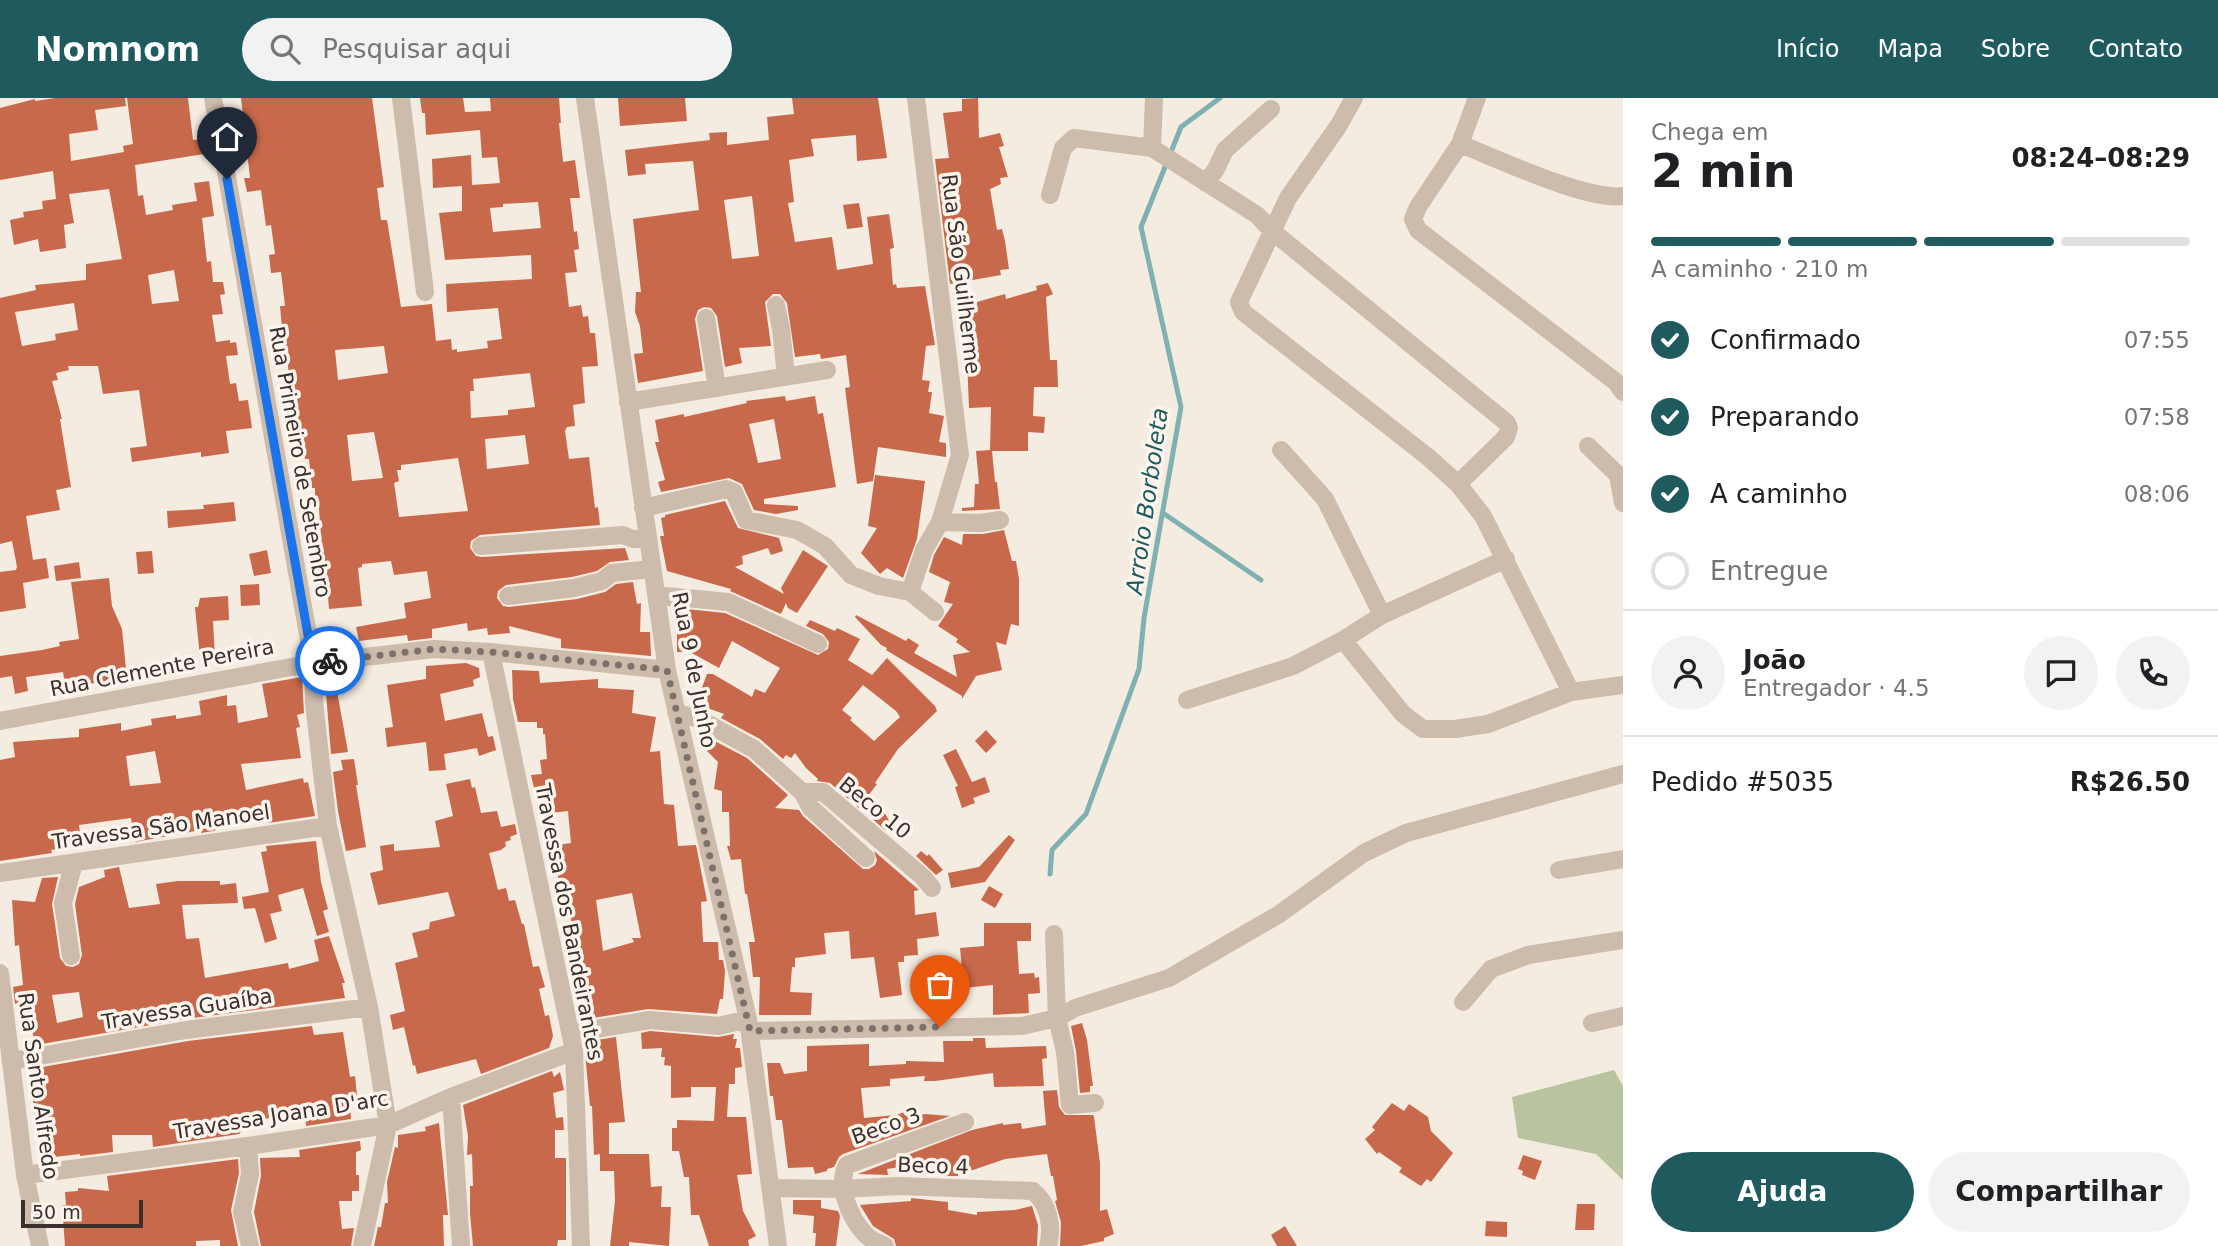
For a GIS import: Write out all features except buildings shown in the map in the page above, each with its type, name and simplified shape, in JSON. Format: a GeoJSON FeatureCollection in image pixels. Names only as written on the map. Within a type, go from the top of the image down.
{"type":"FeatureCollection","features":[{"type":"Feature","properties":{"kind":"street","name":"Rua Primeiro de Setembro"},"geometry":{"type":"LineString","coordinates":[[213,98],[313,663],[314,702],[328,826],[369,1007],[388,1125],[362,1246]]}},
{"type":"Feature","properties":{"kind":"street"},"geometry":{"type":"LineString","coordinates":[[401,98],[425,292]]}},
{"type":"Feature","properties":{"kind":"street","name":"Rua 9 de Junho"},"geometry":{"type":"LineString","coordinates":[[585,98],[667,670],[749,1025],[778,1246]]}},
{"type":"Feature","properties":{"kind":"street","name":"Rua São Guilherme"},"geometry":{"type":"LineString","coordinates":[[916,98],[960,455],[940,522]]}},
{"type":"Feature","properties":{"kind":"street"},"geometry":{"type":"LineString","coordinates":[[1152,148],[1154,98]]}},
{"type":"Feature","properties":{"kind":"street"},"geometry":{"type":"LineString","coordinates":[[1354,98],[1339,125],[1288,198],[1240,302],[1244,312],[1428,457],[1458,484],[1483,516],[1571,692]]}},
{"type":"Feature","properties":{"kind":"street"},"geometry":{"type":"LineString","coordinates":[[1477,98],[1461,144],[1418,207],[1413,219],[1418,230],[1616,382],[1623,392]]}},
{"type":"Feature","properties":{"kind":"street"},"geometry":{"type":"LineString","coordinates":[[1206,183],[1225,150],[1270,109]]}},
{"type":"Feature","properties":{"kind":"street"},"geometry":{"type":"LineString","coordinates":[[1050,195],[1063,148],[1074,138],[1152,148],[1257,215],[1272,231],[1507,423],[1509,428],[1506,437],[1458,484]]}},
{"type":"Feature","properties":{"kind":"street"},"geometry":{"type":"LineString","coordinates":[[1461,144],[1560,183],[1611,198],[1623,196]]}},
{"type":"Feature","properties":{"kind":"street"},"geometry":{"type":"LineString","coordinates":[[776,304],[786,376]]}},
{"type":"Feature","properties":{"kind":"street"},"geometry":{"type":"LineString","coordinates":[[705,318],[717,387]]}},
{"type":"Feature","properties":{"kind":"street"},"geometry":{"type":"LineString","coordinates":[[628,402],[827,370]]}},
{"type":"Feature","properties":{"kind":"street"},"geometry":{"type":"LineString","coordinates":[[1588,446],[1620,473],[1623,503]]}},
{"type":"Feature","properties":{"kind":"street"},"geometry":{"type":"LineString","coordinates":[[1281,450],[1325,499],[1382,615]]}},
{"type":"Feature","properties":{"kind":"street"},"geometry":{"type":"LineString","coordinates":[[643,508],[726,489],[734,492],[746,520],[797,530],[825,545],[851,575],[879,586],[910,592],[935,612]]}},
{"type":"Feature","properties":{"kind":"street"},"geometry":{"type":"LineString","coordinates":[[910,592],[924,550],[940,522],[981,523],[1000,520]]}},
{"type":"Feature","properties":{"kind":"street"},"geometry":{"type":"LineString","coordinates":[[481,546],[623,535],[633,539],[648,539]]}},
{"type":"Feature","properties":{"kind":"street"},"geometry":{"type":"LineString","coordinates":[[1187,700],[1293,666],[1343,640],[1382,615],[1506,559]]}},
{"type":"Feature","properties":{"kind":"street"},"geometry":{"type":"LineString","coordinates":[[508,596],[575,588],[603,581],[612,573],[652,569]]}},
{"type":"Feature","properties":{"kind":"street"},"geometry":{"type":"LineString","coordinates":[[656,595],[728,602],[818,643]]}},
{"type":"Feature","properties":{"kind":"street"},"geometry":{"type":"LineString","coordinates":[[1343,640],[1403,714],[1423,729],[1455,729],[1488,723],[1571,692],[1623,685]]}},
{"type":"Feature","properties":{"kind":"street","name":"Rua Clemente Pereira"},"geometry":{"type":"LineString","coordinates":[[0,721],[313,663],[434,649],[491,652],[667,670]]}},
{"type":"Feature","properties":{"kind":"street","name":"Travessa dos Bandeirantes"},"geometry":{"type":"LineString","coordinates":[[491,652],[573,1042],[581,1246]]}},
{"type":"Feature","properties":{"kind":"street","name":"Beco 10"},"geometry":{"type":"LineString","coordinates":[[676,712],[699,719],[754,749],[802,792],[823,792],[923,877],[932,888]]}},
{"type":"Feature","properties":{"kind":"street","name":"Travessa Joana D'arc"},"geometry":{"type":"LineString","coordinates":[[25,1175],[388,1125],[573,1042],[650,1020],[719,1026],[1022,1026],[1057,1018],[1075,1008],[1169,978],[1278,915],[1364,853],[1406,833],[1623,774]]}},
{"type":"Feature","properties":{"kind":"street"},"geometry":{"type":"LineString","coordinates":[[802,792],[811,808],[866,858]]}},
{"type":"Feature","properties":{"kind":"street","name":"Travessa São Manoel"},"geometry":{"type":"LineString","coordinates":[[0,873],[328,826]]}},
{"type":"Feature","properties":{"kind":"street"},"geometry":{"type":"LineString","coordinates":[[1559,870],[1623,859]]}},
{"type":"Feature","properties":{"kind":"street"},"geometry":{"type":"LineString","coordinates":[[71,956],[63,903],[74,863]]}},
{"type":"Feature","properties":{"kind":"street"},"geometry":{"type":"LineString","coordinates":[[1054,934],[1057,1018],[1065,1052],[1070,1105],[1095,1104]]}},
{"type":"Feature","properties":{"kind":"street"},"geometry":{"type":"LineString","coordinates":[[1463,1003],[1491,969],[1503,964],[1528,955],[1623,940]]}},
{"type":"Feature","properties":{"kind":"street","name":"Rua Santo Alfredo"},"geometry":{"type":"LineString","coordinates":[[0,973],[25,1175],[40,1246]]}},
{"type":"Feature","properties":{"kind":"street","name":"Travessa Guaíba"},"geometry":{"type":"LineString","coordinates":[[12,1061],[186,1030],[369,1007]]}},
{"type":"Feature","properties":{"kind":"street"},"geometry":{"type":"LineString","coordinates":[[1592,1023],[1623,1016]]}},
{"type":"Feature","properties":{"kind":"street"},"geometry":{"type":"LineString","coordinates":[[450,1097],[461,1246]]}},
{"type":"Feature","properties":{"kind":"street","name":"Beco 3"},"geometry":{"type":"LineString","coordinates":[[842,1189],[846,1165],[965,1122]]}},
{"type":"Feature","properties":{"kind":"street"},"geometry":{"type":"LineString","coordinates":[[248,1146],[250,1174],[242,1212],[250,1246]]}},
{"type":"Feature","properties":{"kind":"street","name":"Beco 4"},"geometry":{"type":"LineString","coordinates":[[771,1188],[842,1189],[900,1186],[1033,1191],[1045,1205],[1050,1223],[1052,1234],[1048,1246]]}},
{"type":"Feature","properties":{"kind":"street"},"geometry":{"type":"LineString","coordinates":[[842,1189],[849,1209],[866,1236],[885,1246]]}},
{"type":"Feature","properties":{"kind":"green space"},"geometry":{"type":"Polygon","coordinates":[[[1614,1070],[1623,1086],[1623,1180],[1596,1154],[1518,1138],[1512,1097],[1614,1070]]]}},
{"type":"Feature","properties":{"kind":"waterway","name":"Arroio Borboleta"},"geometry":{"type":"LineString","coordinates":[[1050,874],[1052,850],[1086,814],[1139,669],[1144,618],[1181,407],[1141,227],[1181,127],[1220,98]]}},
{"type":"Feature","properties":{"kind":"waterway"},"geometry":{"type":"LineString","coordinates":[[1163,513],[1261,580]]}},
{"type":"Feature","properties":{"kind":"way so far"},"geometry":{"type":"LineString","coordinates":[[330,661],[434,649],[491,652],[667,670],[750,1031],[940,1027]]}},
{"type":"Feature","properties":{"kind":"route"},"geometry":{"type":"LineString","coordinates":[[227,179],[313,663],[330,661]]}}]}
